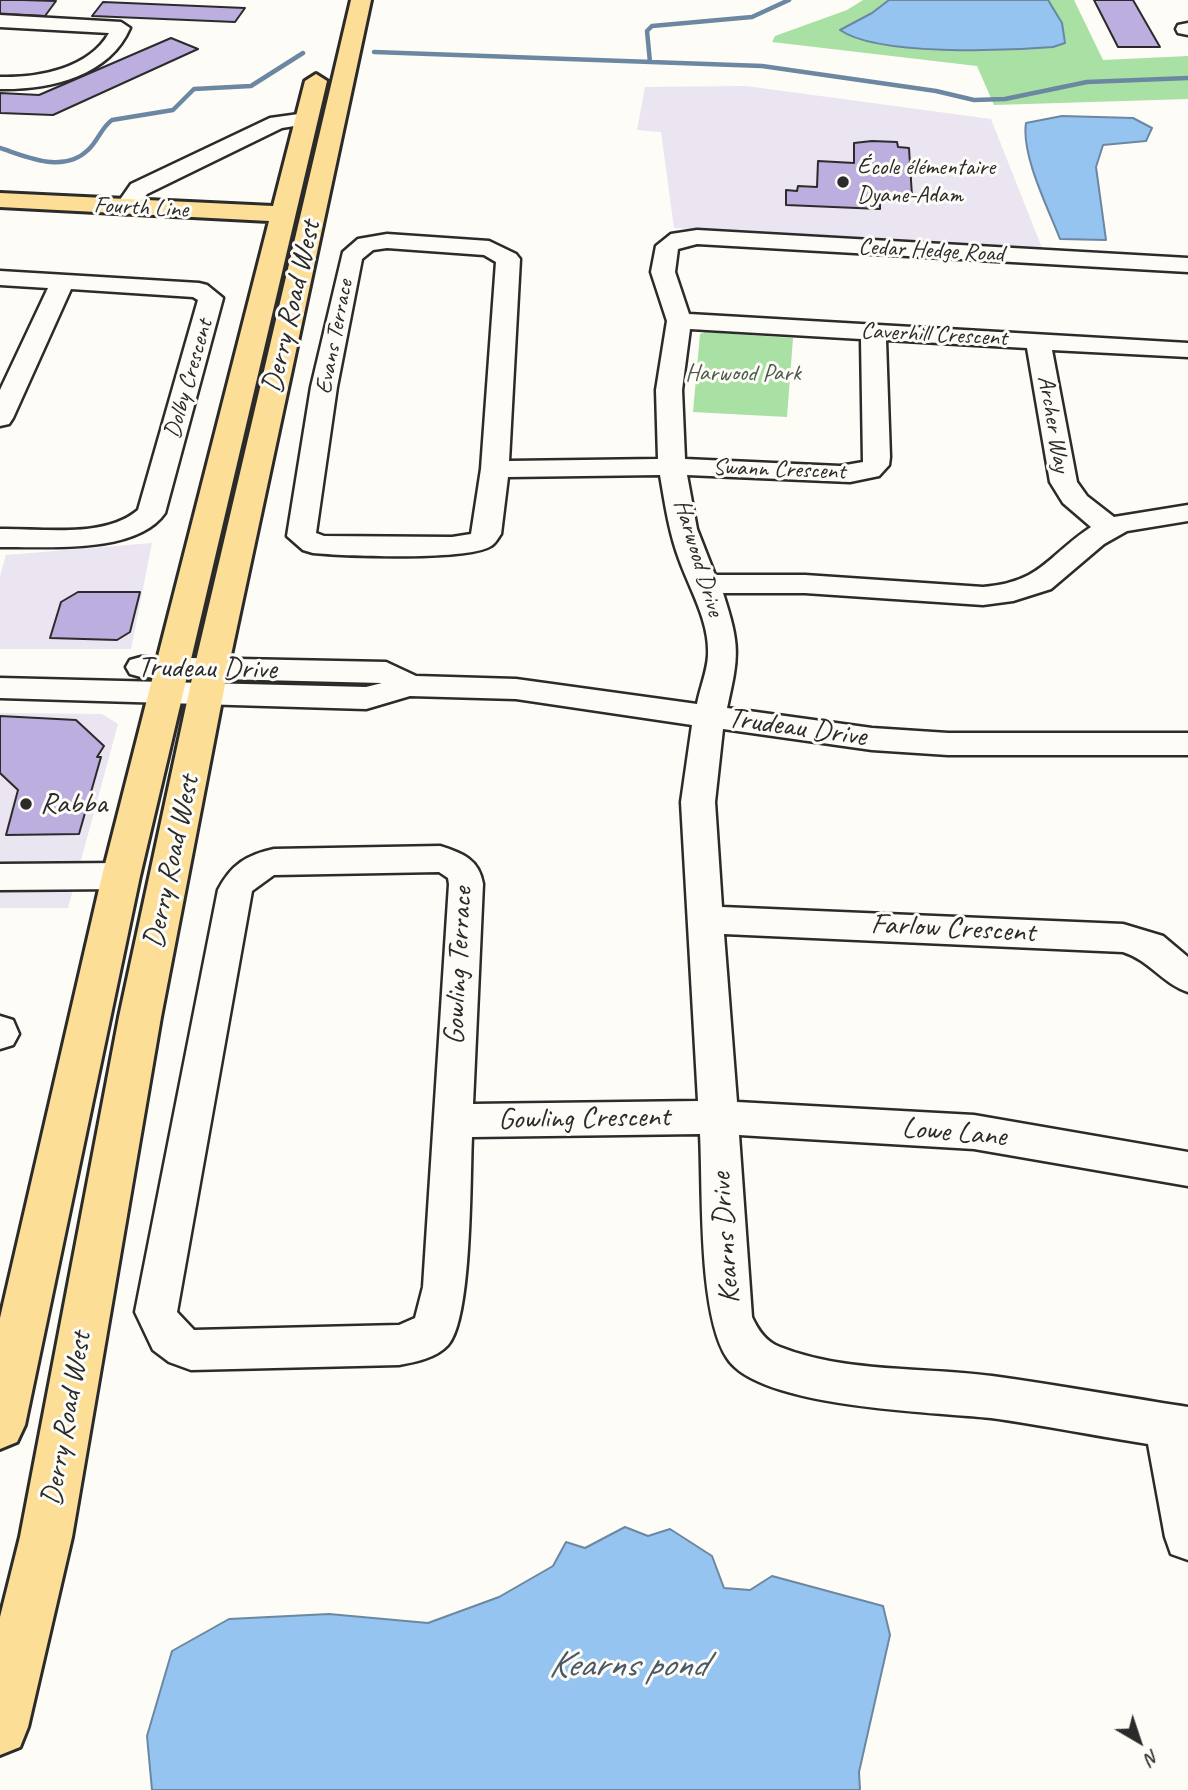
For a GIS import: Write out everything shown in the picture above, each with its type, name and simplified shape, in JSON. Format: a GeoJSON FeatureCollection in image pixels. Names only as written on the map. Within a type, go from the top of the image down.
{"type":"FeatureCollection","features":[{"type":"Feature","properties":{"kind":"main road","name":"Derry Road West"},"geometry":{"type":"LineString","coordinates":[[0,1727],[46,1537],[140,1017],[188,681],[282,214],[306,119],[339,55],[361,0]]}},
{"type":"Feature","properties":{"kind":"main road","name":"Derry Road West"},"geometry":{"type":"LineString","coordinates":[[0,1425],[121,876],[188,681],[339,55]]}},
{"type":"Feature","properties":{"kind":"main road","name":"Fourth Line"},"geometry":{"type":"LineString","coordinates":[[0,200],[282,214]]}},
{"type":"Feature","properties":{"kind":"street"},"geometry":{"type":"LineString","coordinates":[[56,23],[70,8]]}},
{"type":"Feature","properties":{"kind":"street"},"geometry":{"type":"LineString","coordinates":[[0,21],[121,28],[107,50],[86,63],[38,83],[0,83]]}},
{"type":"Feature","properties":{"kind":"street"},"geometry":{"type":"LineString","coordinates":[[126,207],[139,189],[277,121],[306,119]]}},
{"type":"Feature","properties":{"kind":"street","name":"Cedar Hedge Road"},"geometry":{"type":"LineString","coordinates":[[674,241],[697,237],[1188,265]]}},
{"type":"Feature","properties":{"kind":"street","name":"Evans Terrace"},"geometry":{"type":"LineString","coordinates":[[387,241],[489,248],[508,259],[495,469],[487,534],[480,541],[452,545],[324,545],[313,544],[301,536],[324,387],[351,257],[358,248],[387,241]]}},
{"type":"Feature","properties":{"kind":"street","name":"Harwood Drive"},"geometry":{"type":"LineString","coordinates":[[674,241],[665,248],[663,272],[680,321],[669,390],[672,467],[683,529],[694,562],[706,584],[720,631],[723,656],[712,715]]}},
{"type":"Feature","properties":{"kind":"street","name":"Dolby Crescent"},"geometry":{"type":"LineString","coordinates":[[0,278],[195,290],[211,298],[151,513],[144,522],[118,533],[0,538]]}},
{"type":"Feature","properties":{"kind":"street"},"geometry":{"type":"LineString","coordinates":[[0,418],[62,282]]}},
{"type":"Feature","properties":{"kind":"street","name":"Caverhill Crescent"},"geometry":{"type":"LineString","coordinates":[[680,321],[1188,350]]}},
{"type":"Feature","properties":{"kind":"street","name":"Swann Crescent"},"geometry":{"type":"LineString","coordinates":[[672,467],[740,467],[849,473],[871,470],[876,465],[877,457],[873,331]]}},
{"type":"Feature","properties":{"kind":"street","name":"Archer Way"},"geometry":{"type":"LineString","coordinates":[[1038,342],[1055,437],[1058,471],[1067,491],[1110,528]]}},
{"type":"Feature","properties":{"kind":"street"},"geometry":{"type":"LineString","coordinates":[[495,469],[672,467]]}},
{"type":"Feature","properties":{"kind":"street"},"geometry":{"type":"LineString","coordinates":[[706,584],[772,583],[1003,595],[1026,590],[1042,582],[1078,549],[1110,528],[1188,513]]}},
{"type":"Feature","properties":{"kind":"street","name":"Trudeau Drive"},"geometry":{"type":"LineString","coordinates":[[0,670],[188,681],[366,698],[410,686],[516,689],[872,739],[948,744],[1187,744]]}},
{"type":"Feature","properties":{"kind":"street","name":"Trudeau Drive"},"geometry":{"type":"LineString","coordinates":[[0,688],[188,681]]}},
{"type":"Feature","properties":{"kind":"street","name":"Kearns Drive"},"geometry":{"type":"LineString","coordinates":[[712,715],[702,752],[698,802],[730,1317],[743,1346],[768,1365],[830,1380],[922,1393],[990,1397],[1178,1427]]}},
{"type":"Feature","properties":{"kind":"street","name":"Gowling Terrace"},"geometry":{"type":"LineString","coordinates":[[440,859],[460,867],[465,874],[466,884],[451,1121],[444,1287],[434,1330],[418,1340],[399,1345],[191,1350],[179,1346],[160,1327],[156,1312],[235,890],[241,879],[253,870],[274,862],[440,859]]}},
{"type":"Feature","properties":{"kind":"street"},"geometry":{"type":"LineString","coordinates":[[0,877],[121,876]]}},
{"type":"Feature","properties":{"kind":"street","name":"Farlow Crescent"},"geometry":{"type":"LineString","coordinates":[[705,920],[1123,938],[1150,946],[1188,978]]}},
{"type":"Feature","properties":{"kind":"street","name":"Gowling Crescent"},"geometry":{"type":"LineString","coordinates":[[451,1121],[718,1117]]}},
{"type":"Feature","properties":{"kind":"street","name":"Lowe Lane"},"geometry":{"type":"LineString","coordinates":[[718,1117],[974,1132],[1188,1169]]}},
{"type":"Feature","properties":{"kind":"street"},"geometry":{"type":"LineString","coordinates":[[1178,1427],[1188,1537]]}},
{"type":"Feature","properties":{"kind":"shaded area","name":"École élémentaire Dyane-Adam"},"geometry":{"type":"Polygon","coordinates":[[[746,86],[991,119],[1042,248],[674,228],[661,132],[637,130],[645,87],[746,86]]]}},
{"type":"Feature","properties":{"kind":"shaded area"},"geometry":{"type":"Polygon","coordinates":[[[152,543],[131,649],[0,649],[0,576],[6,555],[152,543]]]}},
{"type":"Feature","properties":{"kind":"shaded area"},"geometry":{"type":"Polygon","coordinates":[[[0,713],[102,714],[118,724],[68,908],[0,908],[0,713]]]}},
{"type":"Feature","properties":{"kind":"green space"},"geometry":{"type":"Polygon","coordinates":[[[863,0],[1074,0],[1103,60],[1188,56],[1188,99],[994,105],[977,66],[772,42],[775,36],[847,10],[863,0]]]}},
{"type":"Feature","properties":{"kind":"green space","name":"Harwood Park"},"geometry":{"type":"Polygon","coordinates":[[[705,332],[793,338],[787,417],[693,412],[700,334],[705,332]]]}},
{"type":"Feature","properties":{"kind":"water"},"geometry":{"type":"Polygon","coordinates":[[[889,0],[1048,0],[1062,23],[1065,43],[1053,47],[942,50],[882,44],[840,30],[872,13],[889,0]]]}},
{"type":"Feature","properties":{"kind":"water"},"geometry":{"type":"Polygon","coordinates":[[[1062,116],[1133,118],[1152,128],[1146,141],[1103,145],[1096,167],[1106,240],[1060,239],[1031,166],[1026,123],[1062,116]]]}},
{"type":"Feature","properties":{"kind":"water","name":"Kearns pond"},"geometry":{"type":"Polygon","coordinates":[[[625,1527],[648,1536],[670,1529],[712,1556],[724,1588],[750,1590],[772,1576],[883,1606],[890,1635],[859,1772],[860,1790],[152,1790],[147,1736],[172,1651],[229,1619],[329,1614],[428,1623],[499,1597],[553,1566],[566,1542],[585,1548],[625,1527]]]}},
{"type":"Feature","properties":{"kind":"building"},"geometry":{"type":"Polygon","coordinates":[[[0,0],[56,1],[45,16],[0,14],[0,0]]]}},
{"type":"Feature","properties":{"kind":"building"},"geometry":{"type":"Polygon","coordinates":[[[1094,0],[1133,0],[1160,47],[1118,47],[1094,0]]]}},
{"type":"Feature","properties":{"kind":"building"},"geometry":{"type":"Polygon","coordinates":[[[103,2],[245,8],[235,22],[92,16],[103,2]]]}},
{"type":"Feature","properties":{"kind":"building"},"geometry":{"type":"Polygon","coordinates":[[[171,38],[198,49],[53,115],[0,113],[0,93],[39,95],[171,38]]]}},
{"type":"Feature","properties":{"kind":"building"},"geometry":{"type":"Polygon","coordinates":[[[897,142],[898,147],[909,148],[912,196],[901,196],[901,202],[880,201],[880,209],[786,205],[786,190],[797,191],[798,186],[817,187],[818,161],[854,163],[854,143],[897,142]]]}},
{"type":"Feature","properties":{"kind":"building"},"geometry":{"type":"Polygon","coordinates":[[[78,592],[140,592],[130,632],[117,640],[50,638],[61,602],[78,592]]]}},
{"type":"Feature","properties":{"kind":"building"},"geometry":{"type":"Polygon","coordinates":[[[0,716],[76,720],[104,746],[97,757],[101,757],[79,834],[6,835],[18,790],[0,773],[0,716]]]}},
{"type":"Feature","properties":{"kind":"waterway"},"geometry":{"type":"LineString","coordinates":[[650,62],[647,31],[652,26],[752,17],[789,0]]}},
{"type":"Feature","properties":{"kind":"waterway"},"geometry":{"type":"LineString","coordinates":[[374,52],[650,62]]}},
{"type":"Feature","properties":{"kind":"waterway"},"geometry":{"type":"LineString","coordinates":[[0,148],[34,159],[68,161],[88,150],[112,120],[173,110],[194,89],[251,86],[303,53]]}},
{"type":"Feature","properties":{"kind":"waterway"},"geometry":{"type":"LineString","coordinates":[[650,62],[762,66],[936,91],[974,100],[1005,99],[1087,82],[1188,78]]}},
{"type":"Feature","properties":{"kind":"place","name":"École élémentaire Dyane-Adam"},"geometry":{"type":"Point","coordinates":[843,182]}},
{"type":"Feature","properties":{"kind":"place","name":"Rabba"},"geometry":{"type":"Point","coordinates":[26,804]}}]}
